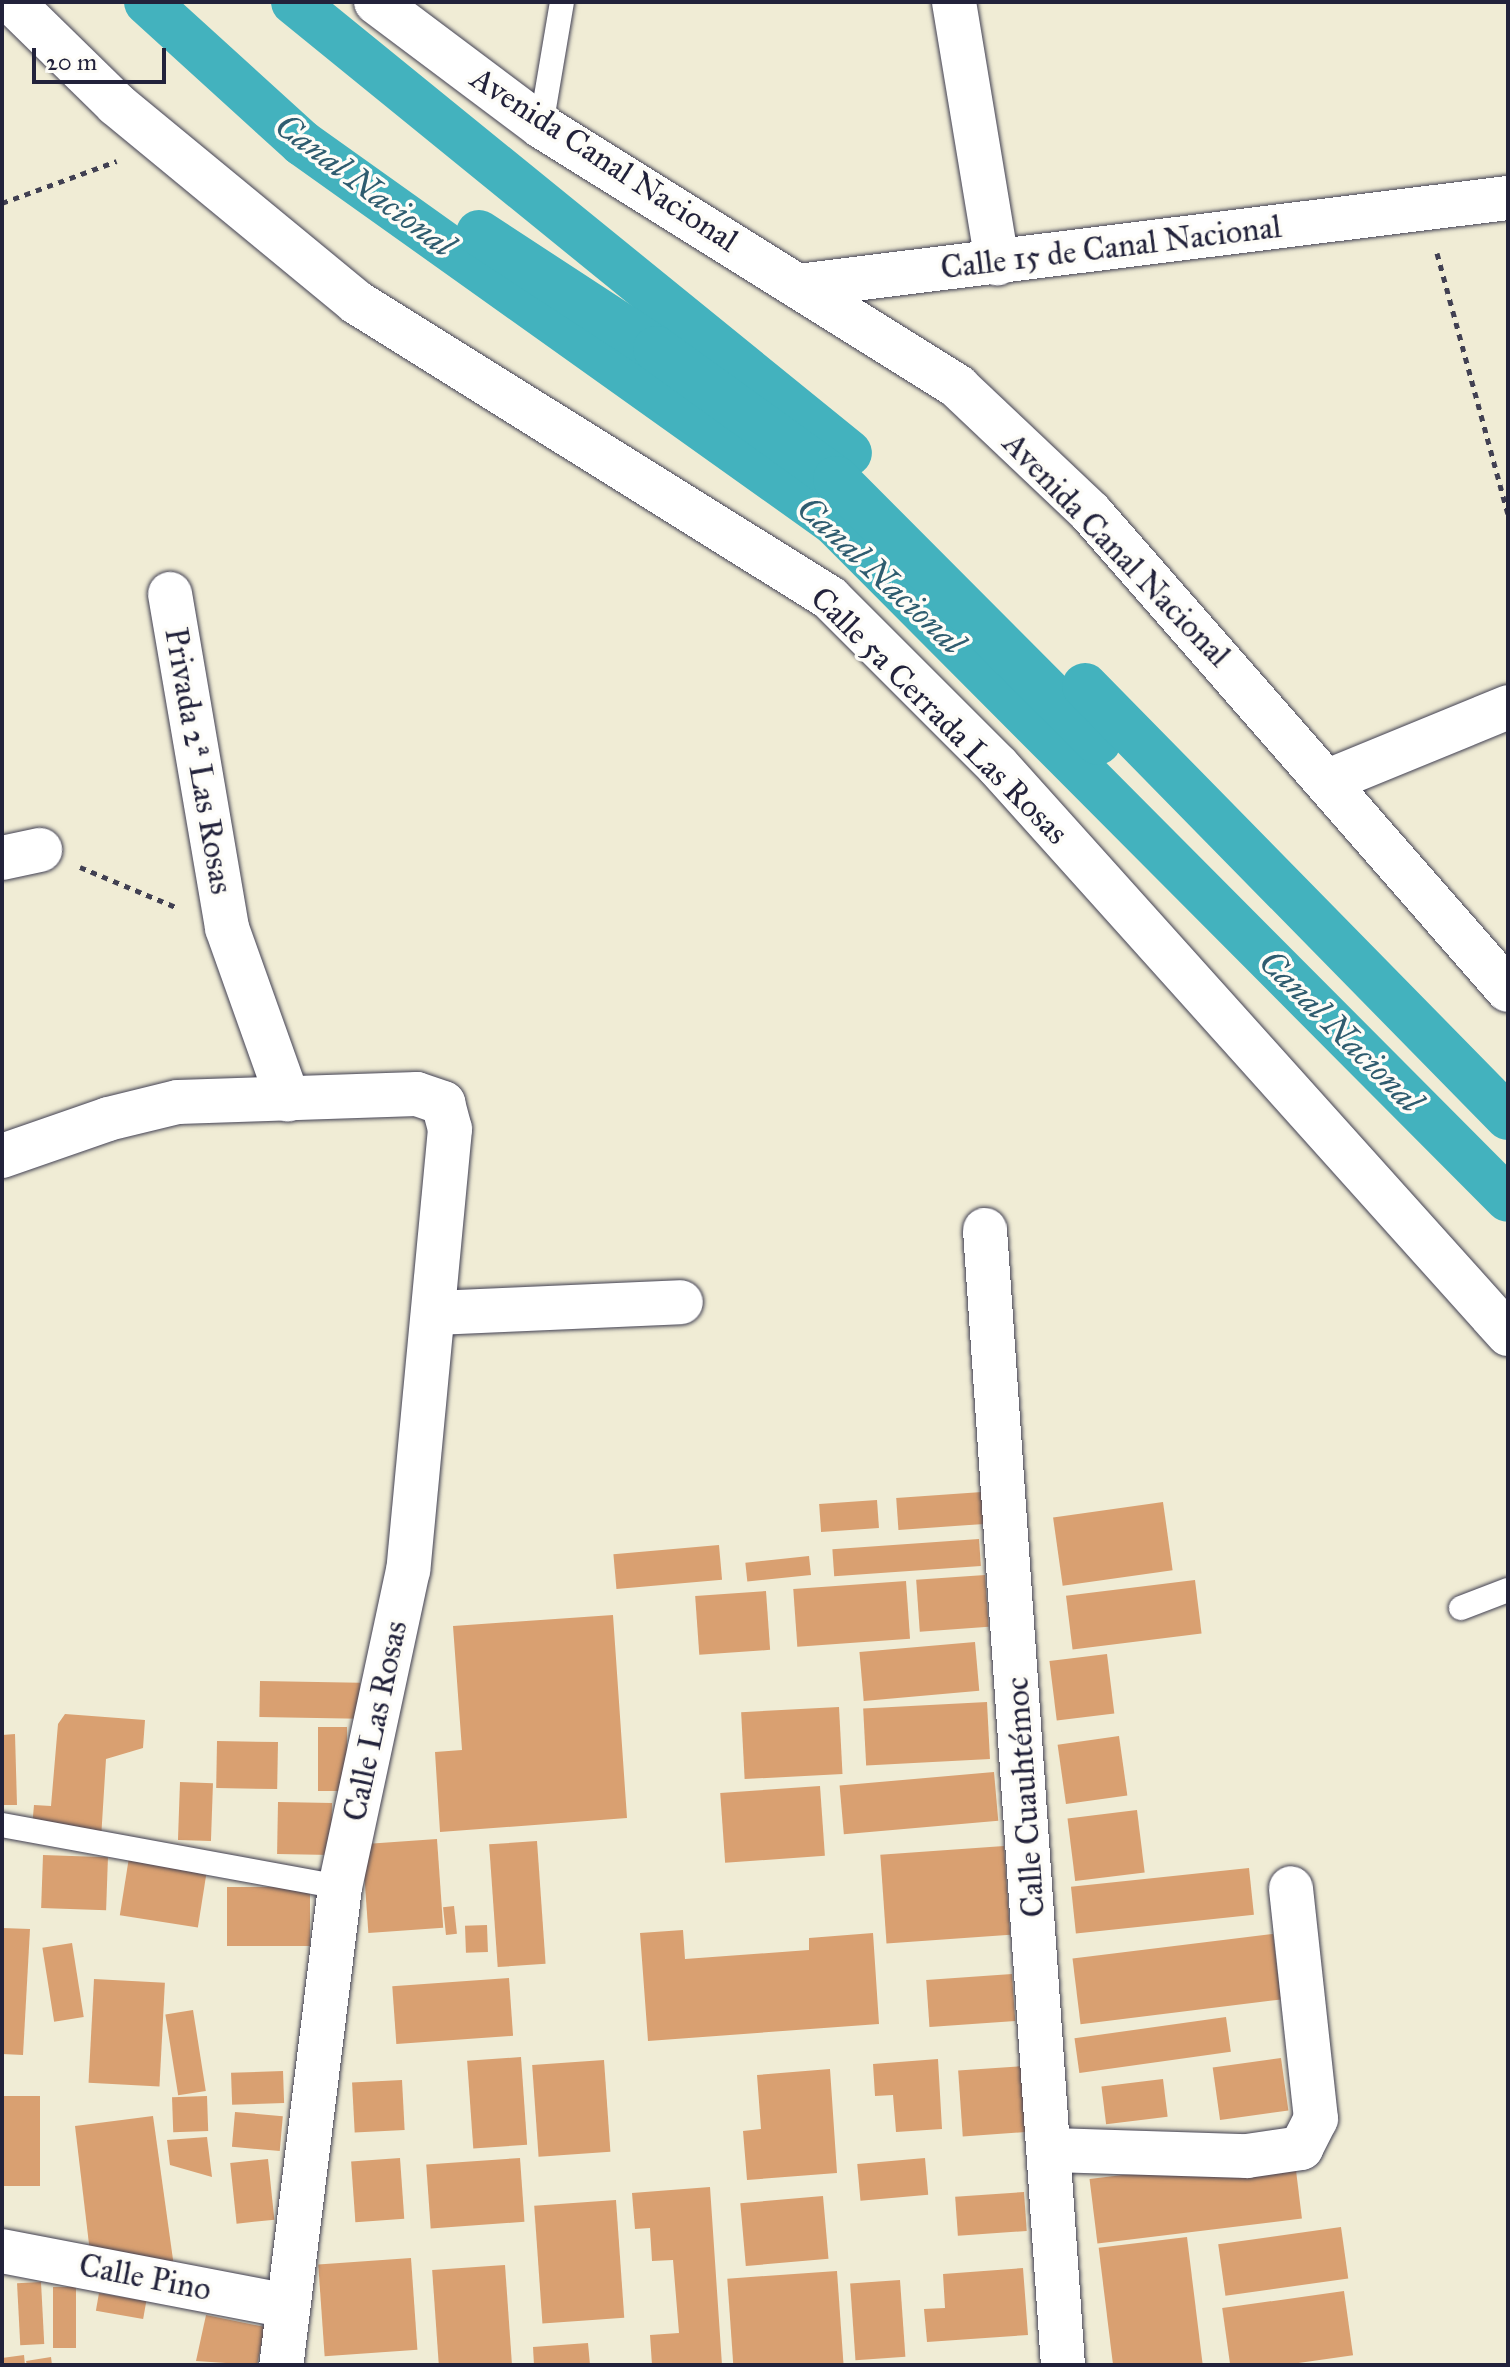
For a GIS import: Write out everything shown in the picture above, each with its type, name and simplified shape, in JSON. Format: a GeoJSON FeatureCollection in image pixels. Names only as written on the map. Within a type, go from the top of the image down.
{"type":"FeatureCollection","features":[{"type":"Feature","properties":{"kind":"street","name":"Calle 5a Cerrada Las Rosas"},"geometry":{"type":"LineString","coordinates":[[12,2],[164,144],[356,302],[830,598],[997,765],[1508,1334]]}},
{"type":"Feature","properties":{"kind":"street","name":"Avenida Canal Nacional"},"geometry":{"type":"LineString","coordinates":[[376,2],[541,126],[958,387],[1090,512],[1507,987]]}},
{"type":"Feature","properties":{"kind":"street"},"geometry":{"type":"LineString","coordinates":[[954,2],[997,263]]}},
{"type":"Feature","properties":{"kind":"street","name":"Calle 15 de Canal Nacional"},"geometry":{"type":"LineString","coordinates":[[798,286],[1508,198]]}},
{"type":"Feature","properties":{"kind":"street","name":"Privada 2ª Las Rosas"},"geometry":{"type":"LineString","coordinates":[[170,594],[227,928],[288,1099]]}},
{"type":"Feature","properties":{"kind":"street"},"geometry":{"type":"LineString","coordinates":[[1328,781],[1508,707]]}},
{"type":"Feature","properties":{"kind":"street","name":"Calle Las Rosas"},"geometry":{"type":"LineString","coordinates":[[281,2365],[340,1887],[408,1570],[450,1129],[443,1103],[417,1094],[288,1099]]}},
{"type":"Feature","properties":{"kind":"street"},"geometry":{"type":"LineString","coordinates":[[2,1156],[108,1119],[178,1102],[288,1099]]}},
{"type":"Feature","properties":{"kind":"street","name":"Calle Cuauhtémoc"},"geometry":{"type":"LineString","coordinates":[[985,1230],[1052,2150],[1063,2365]]}},
{"type":"Feature","properties":{"kind":"street"},"geometry":{"type":"LineString","coordinates":[[434,1313],[681,1302]]}},
{"type":"Feature","properties":{"kind":"street"},"geometry":{"type":"LineString","coordinates":[[1052,2150],[1247,2156],[1301,2148],[1316,2119],[1291,1888]]}},
{"type":"Feature","properties":{"kind":"street","name":"Calle Pino"},"geometry":{"type":"LineString","coordinates":[[2,2251],[288,2306]]}},
{"type":"Feature","properties":{"kind":"lane"},"geometry":{"type":"LineString","coordinates":[[541,126],[562,2]]}},
{"type":"Feature","properties":{"kind":"lane"},"geometry":{"type":"LineString","coordinates":[[1461,1608],[1508,1590]]}},
{"type":"Feature","properties":{"kind":"lane"},"geometry":{"type":"LineString","coordinates":[[2,1825],[340,1887]]}},
{"type":"Feature","properties":{"kind":"path"},"geometry":{"type":"LineString","coordinates":[[2,203],[164,144]]}},
{"type":"Feature","properties":{"kind":"path"},"geometry":{"type":"LineString","coordinates":[[1425,208],[1508,514]]}},
{"type":"Feature","properties":{"kind":"path"},"geometry":{"type":"LineString","coordinates":[[21,854],[227,928]]}},
{"type":"Feature","properties":{"kind":"building"},"geometry":{"type":"Polygon","coordinates":[[[982,1492],[984,1524],[898,1530],[896,1498],[982,1492]]]}},
{"type":"Feature","properties":{"kind":"building"},"geometry":{"type":"Polygon","coordinates":[[[877,1500],[879,1528],[821,1532],[819,1504],[877,1500]]]}},
{"type":"Feature","properties":{"kind":"building"},"geometry":{"type":"Polygon","coordinates":[[[1163,1502],[1173,1570],[1063,1586],[1053,1517],[1163,1502]]]}},
{"type":"Feature","properties":{"kind":"building"},"geometry":{"type":"Polygon","coordinates":[[[979,1539],[981,1566],[834,1576],[832,1549],[979,1539]]]}},
{"type":"Feature","properties":{"kind":"building"},"geometry":{"type":"Polygon","coordinates":[[[719,1545],[722,1580],[616,1589],[613,1554],[719,1545]]]}},
{"type":"Feature","properties":{"kind":"building"},"geometry":{"type":"Polygon","coordinates":[[[809,1556],[811,1575],[747,1582],[745,1563],[809,1556]]]}},
{"type":"Feature","properties":{"kind":"building"},"geometry":{"type":"Polygon","coordinates":[[[985,1575],[989,1627],[920,1632],[916,1580],[985,1575]]]}},
{"type":"Feature","properties":{"kind":"building"},"geometry":{"type":"Polygon","coordinates":[[[1195,1580],[1202,1634],[1073,1649],[1066,1596],[1195,1580]]]}},
{"type":"Feature","properties":{"kind":"building"},"geometry":{"type":"Polygon","coordinates":[[[906,1581],[910,1639],[797,1647],[793,1589],[906,1581]]]}},
{"type":"Feature","properties":{"kind":"building"},"geometry":{"type":"Polygon","coordinates":[[[766,1591],[770,1650],[699,1655],[695,1596],[766,1591]]]}},
{"type":"Feature","properties":{"kind":"building"},"geometry":{"type":"Polygon","coordinates":[[[613,1615],[627,1818],[440,1832],[435,1752],[462,1750],[453,1626],[613,1615]]]}},
{"type":"Feature","properties":{"kind":"building"},"geometry":{"type":"Polygon","coordinates":[[[975,1642],[979,1691],[864,1701],[859,1652],[975,1642]]]}},
{"type":"Feature","properties":{"kind":"building"},"geometry":{"type":"Polygon","coordinates":[[[1107,1654],[1114,1714],[1057,1721],[1049,1661],[1107,1654]]]}},
{"type":"Feature","properties":{"kind":"building"},"geometry":{"type":"Polygon","coordinates":[[[260,1681],[360,1683],[359,1719],[259,1717],[260,1681]]]}},
{"type":"Feature","properties":{"kind":"building"},"geometry":{"type":"Polygon","coordinates":[[[987,1702],[990,1759],[866,1765],[863,1708],[987,1702]]]}},
{"type":"Feature","properties":{"kind":"building"},"geometry":{"type":"Polygon","coordinates":[[[839,1707],[843,1774],[745,1779],[741,1712],[839,1707]]]}},
{"type":"Feature","properties":{"kind":"building"},"geometry":{"type":"Polygon","coordinates":[[[65,1714],[145,1720],[143,1748],[106,1759],[101,1839],[32,1827],[34,1805],[51,1806],[58,1724],[65,1714]]]}},
{"type":"Feature","properties":{"kind":"building"},"geometry":{"type":"Polygon","coordinates":[[[318,1727],[347,1727],[347,1791],[318,1791],[318,1727]]]}},
{"type":"Feature","properties":{"kind":"building"},"geometry":{"type":"Polygon","coordinates":[[[15,1734],[17,1805],[2,1805],[2,1735],[15,1734]]]}},
{"type":"Feature","properties":{"kind":"building"},"geometry":{"type":"Polygon","coordinates":[[[1119,1736],[1127,1795],[1066,1804],[1058,1745],[1119,1736]]]}},
{"type":"Feature","properties":{"kind":"building"},"geometry":{"type":"Polygon","coordinates":[[[217,1741],[278,1742],[277,1789],[216,1788],[217,1741]]]}},
{"type":"Feature","properties":{"kind":"building"},"geometry":{"type":"Polygon","coordinates":[[[994,1772],[998,1821],[844,1834],[840,1786],[994,1772]]]}},
{"type":"Feature","properties":{"kind":"building"},"geometry":{"type":"Polygon","coordinates":[[[180,1782],[213,1783],[211,1841],[178,1840],[180,1782]]]}},
{"type":"Feature","properties":{"kind":"building"},"geometry":{"type":"Polygon","coordinates":[[[820,1786],[825,1856],[725,1863],[720,1793],[820,1786]]]}},
{"type":"Feature","properties":{"kind":"building"},"geometry":{"type":"Polygon","coordinates":[[[278,1802],[332,1803],[331,1855],[277,1854],[278,1802]]]}},
{"type":"Feature","properties":{"kind":"building"},"geometry":{"type":"Polygon","coordinates":[[[1137,1810],[1145,1873],[1075,1881],[1068,1819],[1137,1810]]]}},
{"type":"Feature","properties":{"kind":"building"},"geometry":{"type":"Polygon","coordinates":[[[437,1839],[443,1928],[368,1933],[362,1844],[437,1839]]]}},
{"type":"Feature","properties":{"kind":"building"},"geometry":{"type":"Polygon","coordinates":[[[537,1841],[546,1964],[498,1967],[489,1844],[537,1841]]]}},
{"type":"Feature","properties":{"kind":"building"},"geometry":{"type":"Polygon","coordinates":[[[1004,1846],[1010,1935],[887,1943],[880,1855],[1004,1846]]]}},
{"type":"Feature","properties":{"kind":"building"},"geometry":{"type":"Polygon","coordinates":[[[130,1851],[208,1863],[198,1928],[120,1915],[130,1851]]]}},
{"type":"Feature","properties":{"kind":"building"},"geometry":{"type":"Polygon","coordinates":[[[43,1855],[108,1857],[106,1910],[41,1908],[43,1855]]]}},
{"type":"Feature","properties":{"kind":"building"},"geometry":{"type":"Polygon","coordinates":[[[1249,1868],[1254,1915],[1076,1933],[1071,1887],[1249,1868]]]}},
{"type":"Feature","properties":{"kind":"building"},"geometry":{"type":"Polygon","coordinates":[[[227,1887],[310,1887],[310,1946],[227,1946],[227,1887]]]}},
{"type":"Feature","properties":{"kind":"building"},"geometry":{"type":"Polygon","coordinates":[[[454,1906],[457,1934],[446,1935],[443,1907],[454,1906]]]}},
{"type":"Feature","properties":{"kind":"building"},"geometry":{"type":"Polygon","coordinates":[[[487,1925],[488,1952],[466,1953],[465,1926],[487,1925]]]}},
{"type":"Feature","properties":{"kind":"building"},"geometry":{"type":"Polygon","coordinates":[[[2,1928],[30,1929],[23,2055],[2,2054],[2,1928]]]}},
{"type":"Feature","properties":{"kind":"building"},"geometry":{"type":"Polygon","coordinates":[[[683,1930],[685,1959],[809,1950],[809,1938],[873,1933],[879,2024],[648,2041],[640,1933],[683,1930]]]}},
{"type":"Feature","properties":{"kind":"building"},"geometry":{"type":"Polygon","coordinates":[[[1273,1934],[1281,2000],[1081,2024],[1073,1959],[1273,1934]]]}},
{"type":"Feature","properties":{"kind":"building"},"geometry":{"type":"Polygon","coordinates":[[[72,1943],[84,2017],[54,2022],[42,1948],[72,1943]]]}},
{"type":"Feature","properties":{"kind":"building"},"geometry":{"type":"Polygon","coordinates":[[[1012,1974],[1015,2021],[929,2027],[926,1980],[1012,1974]]]}},
{"type":"Feature","properties":{"kind":"building"},"geometry":{"type":"Polygon","coordinates":[[[509,1978],[513,2036],[396,2044],[392,1986],[509,1978]]]}},
{"type":"Feature","properties":{"kind":"building"},"geometry":{"type":"Polygon","coordinates":[[[94,1979],[165,1983],[159,2087],[89,2083],[94,1979]]]}},
{"type":"Feature","properties":{"kind":"building"},"geometry":{"type":"Polygon","coordinates":[[[193,2010],[206,2091],[178,2095],[165,2014],[193,2010]]]}},
{"type":"Feature","properties":{"kind":"building"},"geometry":{"type":"Polygon","coordinates":[[[1226,2017],[1231,2052],[1079,2073],[1074,2038],[1226,2017]]]}},
{"type":"Feature","properties":{"kind":"building"},"geometry":{"type":"Polygon","coordinates":[[[521,2057],[527,2145],[473,2149],[467,2061],[521,2057]]]}},
{"type":"Feature","properties":{"kind":"building"},"geometry":{"type":"Polygon","coordinates":[[[1281,2058],[1288,2110],[1220,2120],[1213,2068],[1281,2058]]]}},
{"type":"Feature","properties":{"kind":"building"},"geometry":{"type":"Polygon","coordinates":[[[938,2059],[942,2129],[896,2132],[893,2095],[875,2096],[873,2064],[938,2059]]]}},
{"type":"Feature","properties":{"kind":"building"},"geometry":{"type":"Polygon","coordinates":[[[604,2060],[610,2152],[539,2157],[532,2065],[604,2060]]]}},
{"type":"Feature","properties":{"kind":"building"},"geometry":{"type":"Polygon","coordinates":[[[1024,2066],[1029,2132],[963,2136],[958,2071],[1024,2066]]]}},
{"type":"Feature","properties":{"kind":"building"},"geometry":{"type":"Polygon","coordinates":[[[830,2069],[837,2173],[747,2180],[743,2131],[761,2129],[757,2075],[830,2069]]]}},
{"type":"Feature","properties":{"kind":"building"},"geometry":{"type":"Polygon","coordinates":[[[283,2071],[284,2103],[232,2105],[231,2073],[283,2071]]]}},
{"type":"Feature","properties":{"kind":"building"},"geometry":{"type":"Polygon","coordinates":[[[1163,2079],[1168,2117],[1106,2124],[1101,2087],[1163,2079]]]}},
{"type":"Feature","properties":{"kind":"building"},"geometry":{"type":"Polygon","coordinates":[[[402,2080],[405,2130],[355,2133],[352,2083],[402,2080]]]}},
{"type":"Feature","properties":{"kind":"building"},"geometry":{"type":"Polygon","coordinates":[[[2,2096],[40,2096],[40,2186],[2,2186],[2,2096]]]}},
{"type":"Feature","properties":{"kind":"building"},"geometry":{"type":"Polygon","coordinates":[[[207,2096],[208,2131],[173,2132],[172,2097],[207,2096]]]}},
{"type":"Feature","properties":{"kind":"building"},"geometry":{"type":"Polygon","coordinates":[[[235,2112],[283,2116],[280,2151],[232,2147],[235,2112]]]}},
{"type":"Feature","properties":{"kind":"building"},"geometry":{"type":"Polygon","coordinates":[[[153,2116],[175,2274],[91,2261],[75,2126],[153,2116]]]}},
{"type":"Feature","properties":{"kind":"building"},"geometry":{"type":"Polygon","coordinates":[[[207,2137],[212,2177],[170,2165],[167,2140],[207,2137]]]}},
{"type":"Feature","properties":{"kind":"building"},"geometry":{"type":"Polygon","coordinates":[[[1294,2154],[1302,2219],[1097,2244],[1090,2179],[1294,2154]]]}},
{"type":"Feature","properties":{"kind":"building"},"geometry":{"type":"Polygon","coordinates":[[[400,2158],[404,2219],[355,2222],[351,2161],[400,2158]]]}},
{"type":"Feature","properties":{"kind":"building"},"geometry":{"type":"Polygon","coordinates":[[[520,2158],[524,2222],[431,2228],[426,2165],[520,2158]]]}},
{"type":"Feature","properties":{"kind":"building"},"geometry":{"type":"Polygon","coordinates":[[[925,2158],[928,2195],[860,2201],[857,2164],[925,2158]]]}},
{"type":"Feature","properties":{"kind":"building"},"geometry":{"type":"Polygon","coordinates":[[[268,2159],[274,2220],[237,2224],[230,2163],[268,2159]]]}},
{"type":"Feature","properties":{"kind":"building"},"geometry":{"type":"Polygon","coordinates":[[[710,2187],[722,2365],[652,2365],[650,2335],[679,2333],[673,2260],[652,2261],[650,2228],[635,2229],[632,2193],[710,2187]]]}},
{"type":"Feature","properties":{"kind":"building"},"geometry":{"type":"Polygon","coordinates":[[[1024,2192],[1027,2231],[958,2236],[955,2197],[1024,2192]]]}},
{"type":"Feature","properties":{"kind":"building"},"geometry":{"type":"Polygon","coordinates":[[[823,2196],[828,2259],[746,2266],[740,2203],[823,2196]]]}},
{"type":"Feature","properties":{"kind":"building"},"geometry":{"type":"Polygon","coordinates":[[[616,2200],[624,2318],[542,2323],[534,2206],[616,2200]]]}},
{"type":"Feature","properties":{"kind":"building"},"geometry":{"type":"Polygon","coordinates":[[[1341,2227],[1348,2278],[1225,2296],[1218,2244],[1341,2227]]]}},
{"type":"Feature","properties":{"kind":"building"},"geometry":{"type":"Polygon","coordinates":[[[1187,2237],[1203,2365],[1113,2365],[1099,2248],[1187,2237]]]}},
{"type":"Feature","properties":{"kind":"building"},"geometry":{"type":"Polygon","coordinates":[[[411,2258],[417,2350],[325,2356],[318,2264],[411,2258]]]}},
{"type":"Feature","properties":{"kind":"building"},"geometry":{"type":"Polygon","coordinates":[[[505,2265],[512,2365],[439,2365],[432,2270],[505,2265]]]}},
{"type":"Feature","properties":{"kind":"building"},"geometry":{"type":"Polygon","coordinates":[[[1023,2268],[1028,2335],[927,2342],[924,2309],[945,2308],[943,2274],[1023,2268]]]}},
{"type":"Feature","properties":{"kind":"building"},"geometry":{"type":"Polygon","coordinates":[[[837,2271],[844,2365],[733,2365],[727,2279],[837,2271]]]}},
{"type":"Feature","properties":{"kind":"building"},"geometry":{"type":"Polygon","coordinates":[[[900,2280],[905,2357],[855,2360],[850,2283],[900,2280]]]}},
{"type":"Feature","properties":{"kind":"building"},"geometry":{"type":"Polygon","coordinates":[[[41,2282],[44,2344],[20,2345],[17,2283],[41,2282]]]}},
{"type":"Feature","properties":{"kind":"building"},"geometry":{"type":"Polygon","coordinates":[[[53,2287],[76,2287],[76,2348],[53,2348],[53,2287]]]}},
{"type":"Feature","properties":{"kind":"building"},"geometry":{"type":"Polygon","coordinates":[[[1344,2291],[1353,2355],[1285,2365],[1230,2365],[1222,2308],[1344,2291]]]}},
{"type":"Feature","properties":{"kind":"building"},"geometry":{"type":"Polygon","coordinates":[[[99,2293],[146,2301],[143,2319],[96,2311],[99,2293]]]}},
{"type":"Feature","properties":{"kind":"building"},"geometry":{"type":"Polygon","coordinates":[[[206,2315],[265,2327],[257,2365],[196,2361],[206,2315]]]}},
{"type":"Feature","properties":{"kind":"building"},"geometry":{"type":"Polygon","coordinates":[[[588,2343],[590,2365],[534,2365],[533,2347],[588,2343]]]}},
{"type":"Feature","properties":{"kind":"building"},"geometry":{"type":"Polygon","coordinates":[[[24,2355],[25,2365],[2,2365],[2,2358],[24,2355]]]}},
{"type":"Feature","properties":{"kind":"building"},"geometry":{"type":"Polygon","coordinates":[[[51,2357],[52,2365],[27,2365],[26,2361],[51,2357]]]}},
{"type":"Feature","properties":{"kind":"waterway","name":"Canal Nacional"},"geometry":{"type":"LineString","coordinates":[[147,2],[302,143],[834,522],[1508,1199]]}},
{"type":"Feature","properties":{"kind":"waterway","name":"Canal Nacional"},"geometry":{"type":"LineString","coordinates":[[294,2],[849,453]]}},
{"type":"Feature","properties":{"kind":"waterway","name":"Canal Nacional"},"geometry":{"type":"LineString","coordinates":[[479,233],[656,349],[836,479],[1098,742]]}},
{"type":"Feature","properties":{"kind":"waterway","name":"Canal Nacional"},"geometry":{"type":"LineString","coordinates":[[1085,686],[1508,1117]]}}]}
